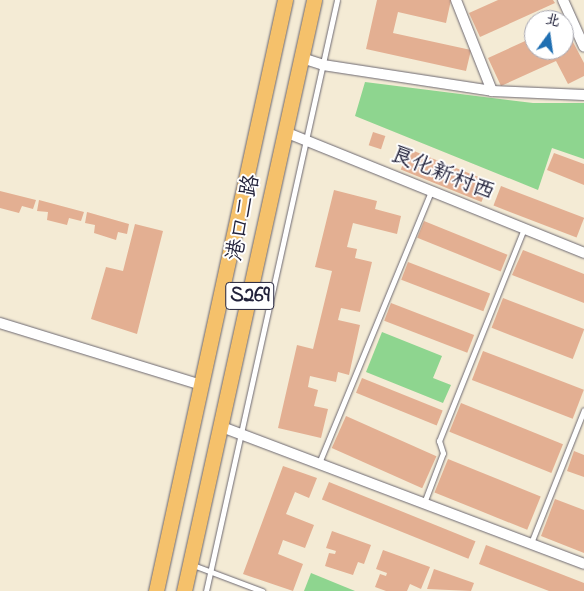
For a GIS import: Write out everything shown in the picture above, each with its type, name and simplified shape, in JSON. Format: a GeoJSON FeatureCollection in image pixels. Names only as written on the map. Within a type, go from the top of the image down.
{"type":"FeatureCollection","features":[{"type":"Feature","properties":{"kind":"main road","name":"港口二路"},"geometry":{"type":"LineString","coordinates":[[156,591],[285,0]]}},
{"type":"Feature","properties":{"kind":"main road","name":"港口二路"},"geometry":{"type":"LineString","coordinates":[[184,591],[222,427],[314,0]]}},
{"type":"Feature","properties":{"kind":"main road"},"geometry":{"type":"LineString","coordinates":[[165,554],[190,562]]}},
{"type":"Feature","properties":{"kind":"street"},"geometry":{"type":"LineString","coordinates":[[456,0],[492,91]]}},
{"type":"Feature","properties":{"kind":"street"},"geometry":{"type":"LineString","coordinates":[[563,0],[584,47]]}},
{"type":"Feature","properties":{"kind":"street"},"geometry":{"type":"LineString","coordinates":[[302,58],[323,65],[492,91],[584,95]]}},
{"type":"Feature","properties":{"kind":"street","name":"良化新村西"},"geometry":{"type":"LineString","coordinates":[[285,132],[584,253]]}},
{"type":"Feature","properties":{"kind":"street"},"geometry":{"type":"LineString","coordinates":[[0,323],[201,385]]}},
{"type":"Feature","properties":{"kind":"street"},"geometry":{"type":"LineString","coordinates":[[222,427],[584,564]]}},
{"type":"Feature","properties":{"kind":"lane"},"geometry":{"type":"LineString","coordinates":[[206,591],[337,0]]}},
{"type":"Feature","properties":{"kind":"lane"},"geometry":{"type":"LineString","coordinates":[[319,464],[431,191]]}},
{"type":"Feature","properties":{"kind":"lane"},"geometry":{"type":"LineString","coordinates":[[424,503],[443,453],[439,441],[524,229]]}},
{"type":"Feature","properties":{"kind":"lane"},"geometry":{"type":"LineString","coordinates":[[530,544],[584,410]]}},
{"type":"Feature","properties":{"kind":"lane"},"geometry":{"type":"LineString","coordinates":[[190,562],[262,591]]}},
{"type":"Feature","properties":{"kind":"green space"},"geometry":{"type":"Polygon","coordinates":[[[365,82],[533,103],[584,103],[584,159],[552,148],[538,190],[355,116],[365,82]]]}},
{"type":"Feature","properties":{"kind":"green space"},"geometry":{"type":"Polygon","coordinates":[[[382,332],[442,356],[433,378],[451,385],[443,403],[366,372],[382,332]]]}},
{"type":"Feature","properties":{"kind":"green space"},"geometry":{"type":"Polygon","coordinates":[[[311,573],[355,591],[304,591],[311,573]]]}},
{"type":"Feature","properties":{"kind":"building"},"geometry":{"type":"Polygon","coordinates":[[[377,0],[451,0],[446,23],[398,12],[393,33],[471,50],[466,71],[366,49],[377,0]]]}},
{"type":"Feature","properties":{"kind":"building"},"geometry":{"type":"Polygon","coordinates":[[[498,0],[553,0],[555,3],[540,10],[524,10],[524,17],[480,37],[469,13],[498,0]]]}},
{"type":"Feature","properties":{"kind":"building"},"geometry":{"type":"Polygon","coordinates":[[[524,42],[524,60],[574,60],[574,44],[584,63],[584,76],[568,84],[556,61],[501,86],[488,58],[524,42]]]}},
{"type":"Feature","properties":{"kind":"building"},"geometry":{"type":"Polygon","coordinates":[[[373,132],[385,136],[381,149],[369,145],[373,132]]]}},
{"type":"Feature","properties":{"kind":"building"},"geometry":{"type":"Polygon","coordinates":[[[409,149],[490,182],[481,202],[401,169],[409,149]]]}},
{"type":"Feature","properties":{"kind":"building"},"geometry":{"type":"Polygon","coordinates":[[[554,153],[584,164],[584,185],[547,170],[554,153]]]}},
{"type":"Feature","properties":{"kind":"building"},"geometry":{"type":"Polygon","coordinates":[[[501,186],[584,218],[577,237],[493,206],[501,186]]]}},
{"type":"Feature","properties":{"kind":"building"},"geometry":{"type":"Polygon","coordinates":[[[334,190],[377,201],[375,209],[401,216],[397,234],[353,223],[347,247],[357,249],[355,258],[372,262],[360,312],[341,308],[338,320],[360,325],[349,375],[338,372],[336,382],[310,376],[308,387],[318,390],[314,406],[328,409],[321,438],[278,428],[297,345],[313,349],[332,271],[315,267],[334,190]]]}},
{"type":"Feature","properties":{"kind":"building"},"geometry":{"type":"Polygon","coordinates":[[[0,191],[36,200],[33,209],[22,206],[19,213],[0,208],[0,191]]]}},
{"type":"Feature","properties":{"kind":"building"},"geometry":{"type":"Polygon","coordinates":[[[39,200],[84,212],[81,221],[69,218],[67,225],[47,220],[48,212],[37,211],[39,200]]]}},
{"type":"Feature","properties":{"kind":"building"},"geometry":{"type":"Polygon","coordinates":[[[87,212],[129,224],[127,234],[118,232],[116,240],[94,233],[95,225],[85,223],[87,212]]]}},
{"type":"Feature","properties":{"kind":"building"},"geometry":{"type":"Polygon","coordinates":[[[424,221],[507,255],[501,271],[417,238],[424,221]]]}},
{"type":"Feature","properties":{"kind":"building"},"geometry":{"type":"Polygon","coordinates":[[[135,224],[163,231],[137,334],[91,319],[106,267],[123,271],[135,224]]]}},
{"type":"Feature","properties":{"kind":"building"},"geometry":{"type":"Polygon","coordinates":[[[523,250],[584,274],[584,303],[512,275],[523,250]]]}},
{"type":"Feature","properties":{"kind":"building"},"geometry":{"type":"Polygon","coordinates":[[[408,262],[490,294],[483,311],[401,280],[408,262]]]}},
{"type":"Feature","properties":{"kind":"building"},"geometry":{"type":"Polygon","coordinates":[[[503,298],[584,329],[573,359],[492,328],[503,298]]]}},
{"type":"Feature","properties":{"kind":"building"},"geometry":{"type":"Polygon","coordinates":[[[391,303],[474,335],[467,353],[384,321],[391,303]]]}},
{"type":"Feature","properties":{"kind":"building"},"geometry":{"type":"Polygon","coordinates":[[[483,351],[584,390],[573,419],[472,380],[483,351]]]}},
{"type":"Feature","properties":{"kind":"building"},"geometry":{"type":"Polygon","coordinates":[[[362,378],[443,411],[437,425],[356,393],[362,378]]]}},
{"type":"Feature","properties":{"kind":"building"},"geometry":{"type":"Polygon","coordinates":[[[461,403],[563,444],[551,473],[449,432],[461,403]]]}},
{"type":"Feature","properties":{"kind":"building"},"geometry":{"type":"Polygon","coordinates":[[[346,416],[436,456],[422,488],[332,448],[346,416]]]}},
{"type":"Feature","properties":{"kind":"building"},"geometry":{"type":"Polygon","coordinates":[[[574,451],[584,455],[584,477],[567,471],[574,451]]]}},
{"type":"Feature","properties":{"kind":"building"},"geometry":{"type":"Polygon","coordinates":[[[448,459],[541,496],[527,530],[435,492],[448,459]]]}},
{"type":"Feature","properties":{"kind":"building"},"geometry":{"type":"Polygon","coordinates":[[[283,466],[317,478],[309,498],[295,492],[286,514],[314,525],[305,548],[283,540],[278,554],[303,564],[293,591],[243,574],[283,466]]]}},
{"type":"Feature","properties":{"kind":"building"},"geometry":{"type":"Polygon","coordinates":[[[329,482],[475,541],[468,559],[322,500],[329,482]]]}},
{"type":"Feature","properties":{"kind":"building"},"geometry":{"type":"Polygon","coordinates":[[[555,499],[584,510],[584,553],[541,536],[555,499]]]}},
{"type":"Feature","properties":{"kind":"building"},"geometry":{"type":"Polygon","coordinates":[[[332,531],[371,545],[364,564],[358,562],[353,575],[325,566],[329,553],[335,554],[336,551],[326,548],[332,531]]]}},
{"type":"Feature","properties":{"kind":"building"},"geometry":{"type":"Polygon","coordinates":[[[486,545],[584,583],[584,591],[549,591],[479,564],[486,545]]]}},
{"type":"Feature","properties":{"kind":"building"},"geometry":{"type":"Polygon","coordinates":[[[383,550],[430,567],[421,589],[410,584],[407,591],[386,591],[375,587],[380,574],[386,576],[387,573],[376,569],[383,550]]]}},
{"type":"Feature","properties":{"kind":"building"},"geometry":{"type":"Polygon","coordinates":[[[434,569],[474,583],[471,591],[427,589],[434,569]]]}}]}
